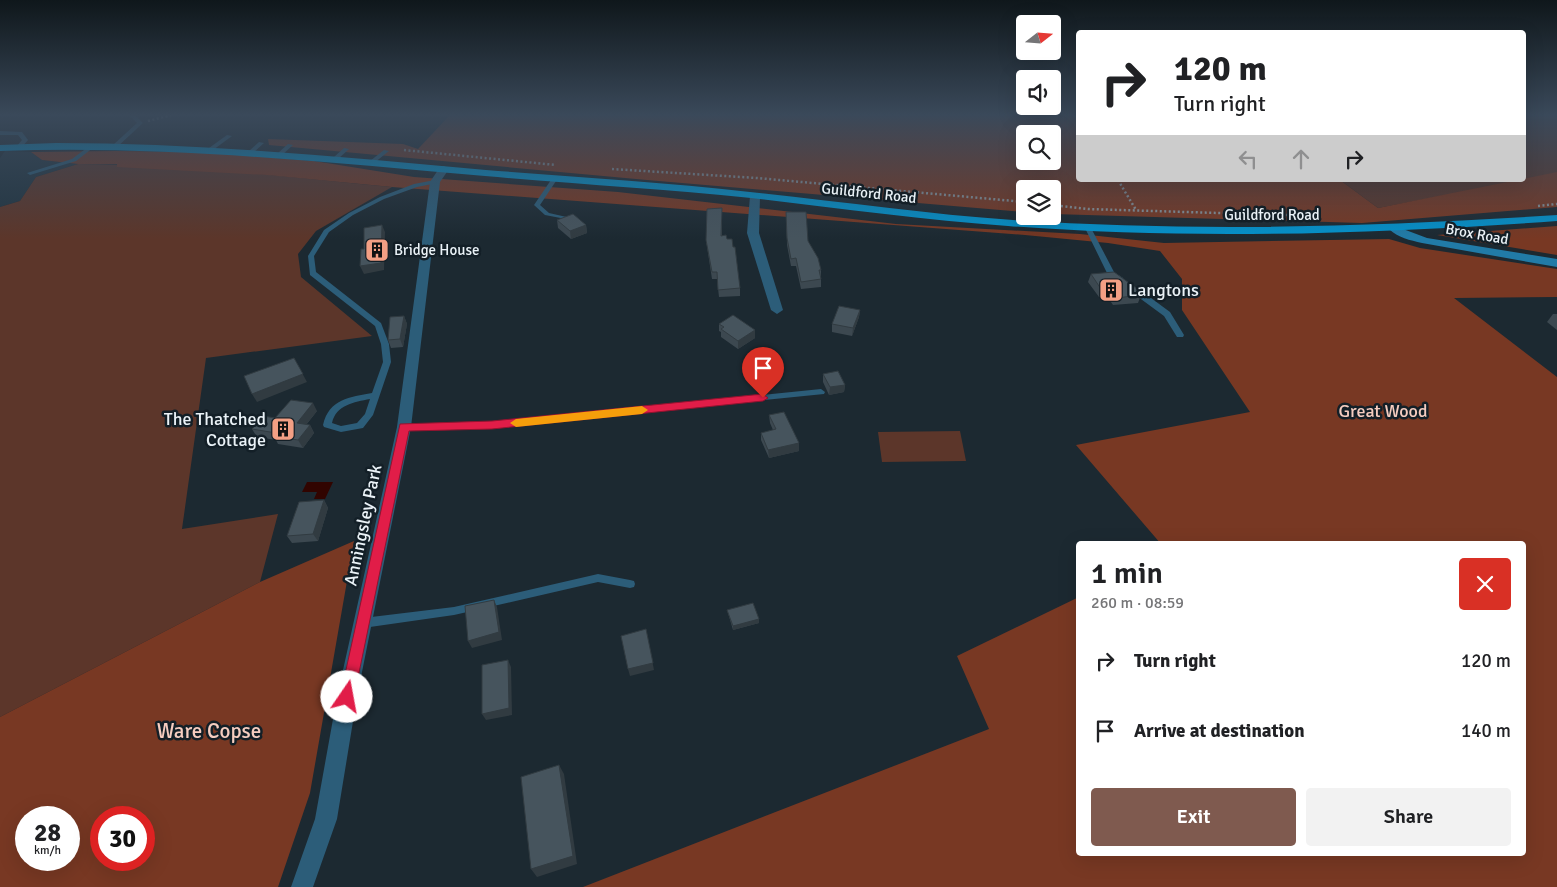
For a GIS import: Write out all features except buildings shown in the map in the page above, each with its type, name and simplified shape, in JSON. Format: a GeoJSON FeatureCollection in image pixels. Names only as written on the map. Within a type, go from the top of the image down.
{"type":"FeatureCollection","features":[{"type":"Feature","properties":{"kind":"main road","name":"Guildford Road"},"geometry":{"type":"LineString","coordinates":[[314,156],[372,162],[439,175],[555,178],[755,196],[1005,223],[1088,228],[1202,231],[1395,229],[1557,218]]}},
{"type":"Feature","properties":{"kind":"street","name":"Anningsley Park"},"geometry":{"type":"LineString","coordinates":[[302,887],[326,818],[345,706],[404,427],[439,175]]}},
{"type":"Feature","properties":{"kind":"street"},"geometry":{"type":"LineString","coordinates":[[755,196],[753,233],[777,310]]}},
{"type":"Feature","properties":{"kind":"street","name":"Brox Road"},"geometry":{"type":"LineString","coordinates":[[1395,229],[1408,236],[1426,241],[1557,263]]}},
{"type":"Feature","properties":{"kind":"lane"},"geometry":{"type":"LineString","coordinates":[[30,173],[74,160],[79,156]]}},
{"type":"Feature","properties":{"kind":"lane"},"geometry":{"type":"LineString","coordinates":[[372,162],[379,156]]}},
{"type":"Feature","properties":{"kind":"lane"},"geometry":{"type":"LineString","coordinates":[[376,395],[335,407],[328,415],[328,425],[341,429],[360,426],[369,415],[376,395],[387,362],[385,344],[378,325],[313,273],[312,256],[326,231],[351,214],[382,198],[439,175]]}},
{"type":"Feature","properties":{"kind":"lane"},"geometry":{"type":"LineString","coordinates":[[555,178],[537,205],[547,214],[569,219]]}},
{"type":"Feature","properties":{"kind":"lane"},"geometry":{"type":"LineString","coordinates":[[1088,228],[1111,273],[1167,314],[1180,335]]}},
{"type":"Feature","properties":{"kind":"lane"},"geometry":{"type":"LineString","coordinates":[[404,427],[492,425],[821,392]]}},
{"type":"Feature","properties":{"kind":"lane"},"geometry":{"type":"LineString","coordinates":[[363,623],[454,611],[598,578],[630,584]]}},
{"type":"Feature","properties":{"kind":"path"},"geometry":{"type":"LineString","coordinates":[[470,156],[559,165]]}},
{"type":"Feature","properties":{"kind":"path","name":"Guildford Road"},"geometry":{"type":"LineString","coordinates":[[608,169],[757,178],[1016,201]]}},
{"type":"Feature","properties":{"kind":"path"},"geometry":{"type":"LineString","coordinates":[[1119,182],[1136,210]]}},
{"type":"Feature","properties":{"kind":"path","name":"Guildford Road"},"geometry":{"type":"LineString","coordinates":[[1061,206],[1324,216]]}},
{"type":"Feature","properties":{"kind":"shaded area"},"geometry":{"type":"Polygon","coordinates":[[[1,156],[37,156],[42,160],[78,164],[36,177],[20,201],[0,207],[1,156]]]}},
{"type":"Feature","properties":{"kind":"shaded area"},"geometry":{"type":"Polygon","coordinates":[[[1526,156],[1557,156],[1557,174],[1526,180],[1526,156]]]}},
{"type":"Feature","properties":{"kind":"shaded area"},"geometry":{"type":"Polygon","coordinates":[[[78,164],[157,166],[275,175],[392,187],[316,231],[298,254],[301,277],[372,336],[206,358],[182,529],[278,514],[260,582],[0,717],[0,207],[20,201],[36,177],[78,164]]]}},
{"type":"Feature","properties":{"kind":"shaded area"},"geometry":{"type":"Polygon","coordinates":[[[1343,182],[1515,182],[1378,208],[1343,182]]]}},
{"type":"Feature","properties":{"kind":"shaded area"},"geometry":{"type":"Polygon","coordinates":[[[960,431],[966,461],[882,462],[878,432],[960,431]]]}},
{"type":"Feature","properties":{"kind":"shaded area"},"geometry":{"type":"Polygon","coordinates":[[[307,482],[333,482],[325,499],[314,499],[317,492],[302,492],[307,482]]]}},
{"type":"Feature","properties":{"kind":"green space","name":"Great Wood"},"geometry":{"type":"Polygon","coordinates":[[[37,156],[257,156],[314,161],[414,177],[618,192],[896,224],[1080,234],[1164,243],[1389,239],[1420,248],[1557,269],[1557,297],[1454,298],[1557,377],[1557,887],[583,887],[989,729],[957,656],[1076,598],[1076,856],[1526,856],[1526,541],[1158,541],[1076,445],[1250,412],[1182,310],[1182,279],[1160,251],[1108,243],[1025,235],[392,187],[267,175],[117,167],[117,164],[78,164],[42,160],[37,156]]]}},
{"type":"Feature","properties":{"kind":"green space"},"geometry":{"type":"Polygon","coordinates":[[[392,156],[1016,156],[1016,170],[1061,170],[1061,156],[1076,156],[1076,182],[1343,182],[1378,208],[1507,182],[1526,182],[1526,178],[1557,172],[1557,207],[1362,223],[1061,214],[1061,180],[1016,180],[1016,211],[392,156]]]}},
{"type":"Feature","properties":{"kind":"green space"},"geometry":{"type":"Polygon","coordinates":[[[1557,226],[1557,255],[1437,235],[1557,226]]]}},
{"type":"Feature","properties":{"kind":"green space","name":"Ware Copse"},"geometry":{"type":"Polygon","coordinates":[[[354,541],[310,793],[278,887],[0,887],[0,717],[260,582],[354,541]]]}},
{"type":"Feature","properties":{"kind":"slow traffic"},"geometry":{"type":"LineString","coordinates":[[516,423],[642,410]]}},
{"type":"Feature","properties":{"kind":"place","name":"Bridge House"},"geometry":{"type":"Point","coordinates":[377,250]}},
{"type":"Feature","properties":{"kind":"place","name":"Langtons"},"geometry":{"type":"Point","coordinates":[1111,290]}},
{"type":"Feature","properties":{"kind":"place","name":"The Thatched Cottage"},"geometry":{"type":"Point","coordinates":[283,429]}},
{"type":"Feature","properties":{"kind":"route"},"geometry":{"type":"LineString","coordinates":[[347,697],[404,427],[492,425],[763,398]]}}]}
